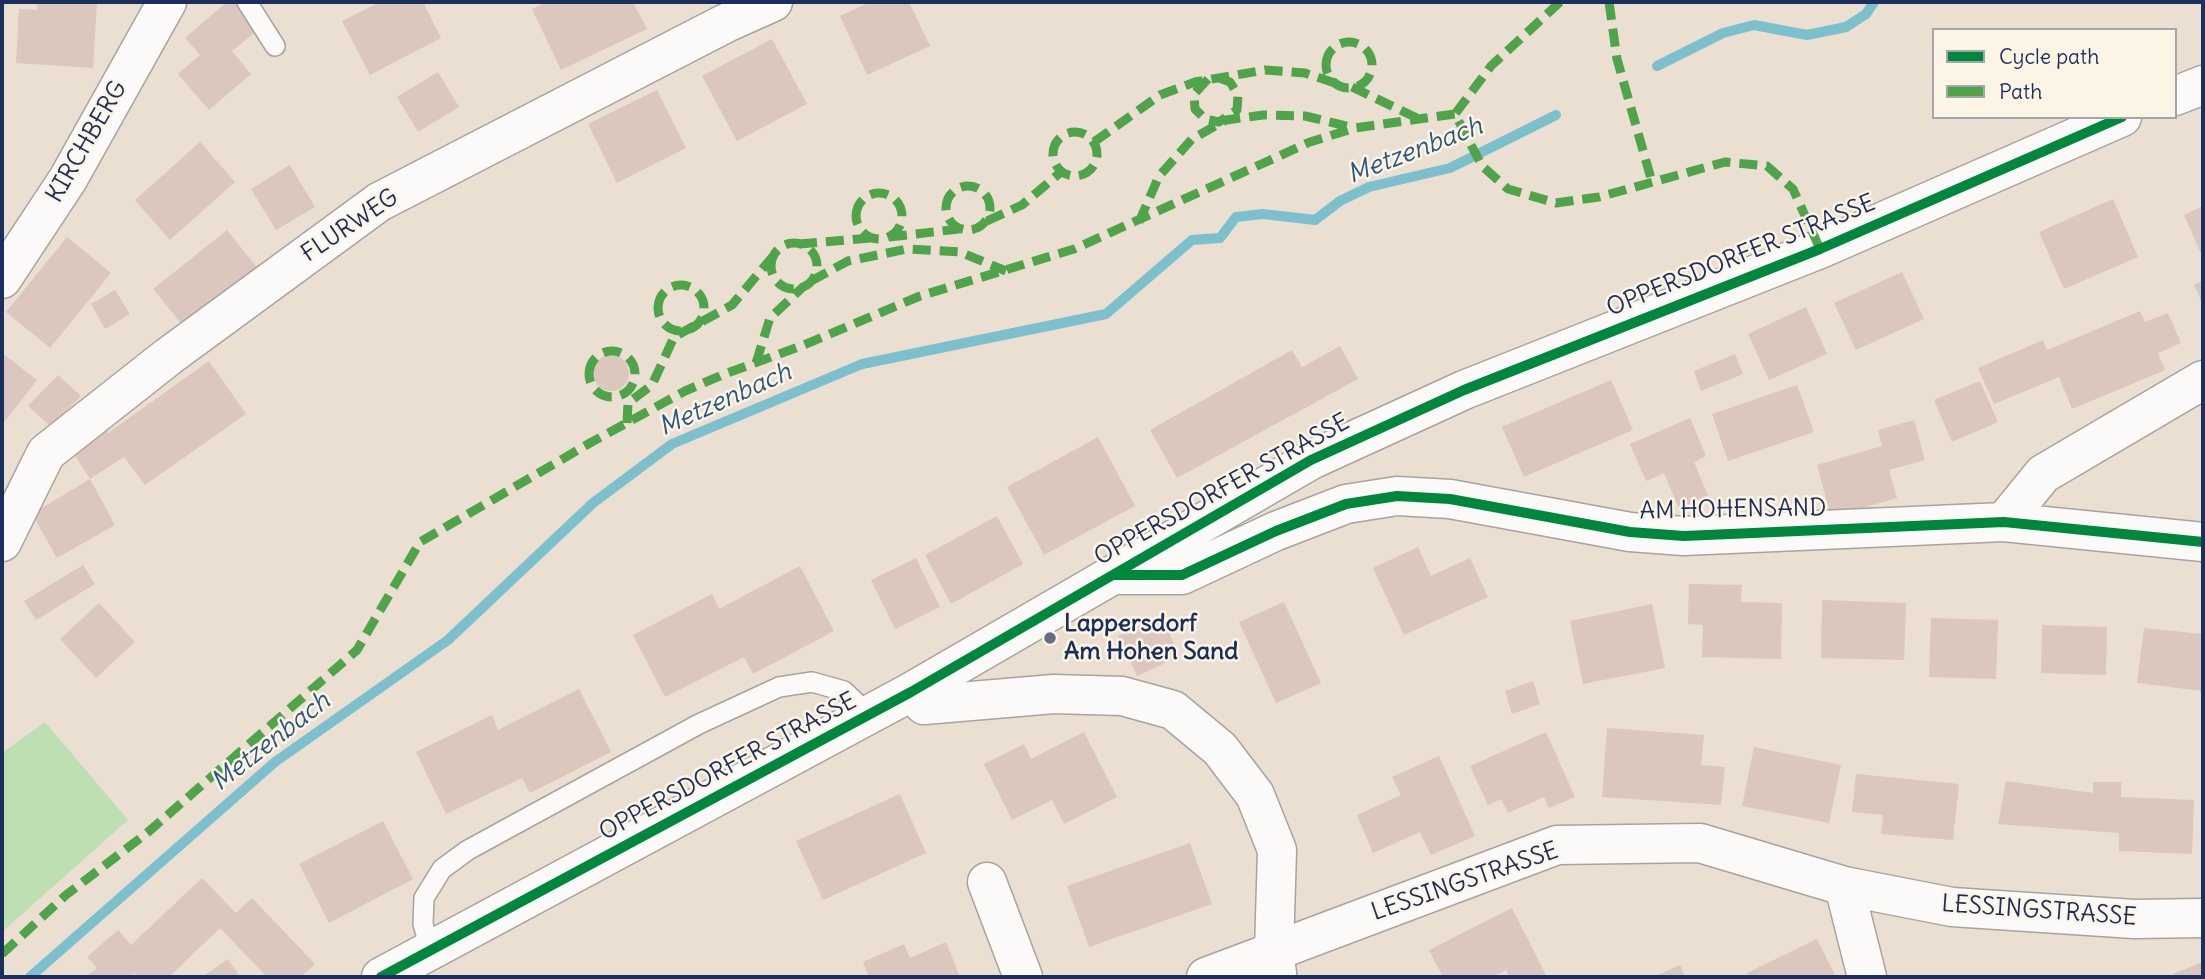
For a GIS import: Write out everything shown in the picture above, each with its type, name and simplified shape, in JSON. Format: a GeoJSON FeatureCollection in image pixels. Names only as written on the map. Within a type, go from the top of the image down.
{"type":"FeatureCollection","features":[{"type":"Feature","properties":{"kind":"street","name":"KIRCHBERG"},"geometry":{"type":"LineString","coordinates":[[2,279],[68,179],[167,2]]}},
{"type":"Feature","properties":{"kind":"street","name":"FLURWEG"},"geometry":{"type":"LineString","coordinates":[[2,542],[46,453],[169,356],[379,202],[726,23],[774,2]]}},
{"type":"Feature","properties":{"kind":"street"},"geometry":{"type":"LineString","coordinates":[[2177,95],[2203,85]]}},
{"type":"Feature","properties":{"kind":"street","name":"OPPERSDORFER STRASSE"},"geometry":{"type":"LineString","coordinates":[[381,977],[911,692],[1311,460],[1388,423],[1820,249],[2117,119]]}},
{"type":"Feature","properties":{"kind":"street"},"geometry":{"type":"LineString","coordinates":[[2004,522],[2043,474],[2203,380]]}},
{"type":"Feature","properties":{"kind":"street","name":"AM HOHENSAND"},"geometry":{"type":"LineString","coordinates":[[1113,575],[1182,575],[1276,531],[1346,504],[1397,496],[1450,499],[1630,532],[1684,536],[2004,522],[2203,542]]}},
{"type":"Feature","properties":{"kind":"street"},"geometry":{"type":"LineString","coordinates":[[911,692],[924,705],[1054,694],[1122,696],[1173,710],[1220,749],[1255,794],[1277,850],[1276,964]]}},
{"type":"Feature","properties":{"kind":"street","name":"LESSINGSTRASSE"},"geometry":{"type":"LineString","coordinates":[[1206,977],[1276,964],[1557,845],[1700,843],[1844,886],[1952,907],[2134,919],[2203,918]]}},
{"type":"Feature","properties":{"kind":"street"},"geometry":{"type":"LineString","coordinates":[[988,882],[1023,977]]}},
{"type":"Feature","properties":{"kind":"street"},"geometry":{"type":"LineString","coordinates":[[1844,886],[1867,977]]}},
{"type":"Feature","properties":{"kind":"lane"},"geometry":{"type":"LineString","coordinates":[[247,2],[275,46]]}},
{"type":"Feature","properties":{"kind":"lane"},"geometry":{"type":"LineString","coordinates":[[431,951],[423,924],[424,898],[442,869],[468,850],[699,724],[779,687],[812,682],[844,691],[869,715]]}},
{"type":"Feature","properties":{"kind":"green space"},"geometry":{"type":"Polygon","coordinates":[[[45,722],[128,820],[2,932],[2,753],[45,722]]]}},
{"type":"Feature","properties":{"kind":"building"},"geometry":{"type":"Polygon","coordinates":[[[37,2],[97,2],[93,68],[16,63],[19,9],[37,10],[37,2]]]}},
{"type":"Feature","properties":{"kind":"building"},"geometry":{"type":"Polygon","coordinates":[[[227,2],[236,2],[259,29],[232,51],[251,74],[209,110],[178,74],[200,55],[185,38],[227,2]]]}},
{"type":"Feature","properties":{"kind":"building"},"geometry":{"type":"Polygon","coordinates":[[[380,2],[423,2],[441,38],[370,75],[342,21],[380,2]]]}},
{"type":"Feature","properties":{"kind":"building"},"geometry":{"type":"Polygon","coordinates":[[[547,2],[633,2],[647,29],[561,70],[532,9],[547,2]]]}},
{"type":"Feature","properties":{"kind":"building"},"geometry":{"type":"Polygon","coordinates":[[[870,2],[909,2],[930,46],[867,75],[840,16],[870,2]]]}},
{"type":"Feature","properties":{"kind":"building"},"geometry":{"type":"Polygon","coordinates":[[[772,39],[807,104],[737,141],[702,76],[772,39]]]}},
{"type":"Feature","properties":{"kind":"building"},"geometry":{"type":"Polygon","coordinates":[[[438,72],[459,107],[418,132],[397,97],[438,72]]]}},
{"type":"Feature","properties":{"kind":"building"},"geometry":{"type":"Polygon","coordinates":[[[657,90],[686,148],[617,183],[588,124],[657,90]]]}},
{"type":"Feature","properties":{"kind":"building"},"geometry":{"type":"Polygon","coordinates":[[[200,142],[235,182],[170,240],[135,200],[200,142]]]}},
{"type":"Feature","properties":{"kind":"building"},"geometry":{"type":"Polygon","coordinates":[[[290,165],[315,207],[276,230],[251,189],[290,165]]]}},
{"type":"Feature","properties":{"kind":"building"},"geometry":{"type":"Polygon","coordinates":[[[2113,199],[2138,257],[2064,289],[2039,232],[2113,199]]]}},
{"type":"Feature","properties":{"kind":"building"},"geometry":{"type":"Polygon","coordinates":[[[2203,206],[2203,258],[2184,215],[2203,206]]]}},
{"type":"Feature","properties":{"kind":"building"},"geometry":{"type":"Polygon","coordinates":[[[227,230],[259,270],[185,328],[153,289],[227,230]]]}},
{"type":"Feature","properties":{"kind":"building"},"geometry":{"type":"Polygon","coordinates":[[[67,237],[111,273],[50,348],[6,312],[67,237]]]}},
{"type":"Feature","properties":{"kind":"building"},"geometry":{"type":"Polygon","coordinates":[[[1902,272],[1924,319],[1856,350],[1834,303],[1902,272]]]}},
{"type":"Feature","properties":{"kind":"building"},"geometry":{"type":"Polygon","coordinates":[[[2203,280],[2203,304],[2194,285],[2203,280]]]}},
{"type":"Feature","properties":{"kind":"building"},"geometry":{"type":"Polygon","coordinates":[[[115,290],[130,314],[105,329],[91,304],[115,290]]]}},
{"type":"Feature","properties":{"kind":"building"},"geometry":{"type":"Polygon","coordinates":[[[1806,307],[1827,354],[1769,380],[1748,334],[1806,307]]]}},
{"type":"Feature","properties":{"kind":"building"},"geometry":{"type":"Polygon","coordinates":[[[2140,311],[2145,322],[2168,313],[2181,343],[2158,353],[2165,370],[2072,409],[2059,377],[1994,404],[1978,368],[2043,340],[2047,350],[2140,311]]]}},
{"type":"Feature","properties":{"kind":"building"},"geometry":{"type":"Polygon","coordinates":[[[1340,346],[1358,379],[1177,478],[1150,430],[1292,350],[1302,367],[1340,346]]]}},
{"type":"Feature","properties":{"kind":"building"},"geometry":{"type":"Polygon","coordinates":[[[2,353],[37,380],[2,425],[2,353]]]}},
{"type":"Feature","properties":{"kind":"building"},"geometry":{"type":"Polygon","coordinates":[[[1735,354],[1743,374],[1701,391],[1694,371],[1735,354]]]}},
{"type":"Feature","properties":{"kind":"building"},"geometry":{"type":"Polygon","coordinates":[[[611,355],[624,360],[629,373],[624,386],[611,391],[598,386],[593,373],[598,360],[611,355]]]}},
{"type":"Feature","properties":{"kind":"building"},"geometry":{"type":"Polygon","coordinates":[[[209,361],[246,414],[145,485],[124,457],[90,479],[69,446],[102,424],[108,433],[209,361]]]}},
{"type":"Feature","properties":{"kind":"building"},"geometry":{"type":"Polygon","coordinates":[[[58,375],[81,396],[51,427],[28,406],[58,375]]]}},
{"type":"Feature","properties":{"kind":"building"},"geometry":{"type":"Polygon","coordinates":[[[1611,380],[1633,430],[1524,477],[1502,427],[1611,380]]]}},
{"type":"Feature","properties":{"kind":"building"},"geometry":{"type":"Polygon","coordinates":[[[1980,381],[1998,422],[1952,442],[1934,400],[1980,381]]]}},
{"type":"Feature","properties":{"kind":"building"},"geometry":{"type":"Polygon","coordinates":[[[1797,385],[1814,432],[1728,461],[1712,414],[1797,385]]]}},
{"type":"Feature","properties":{"kind":"building"},"geometry":{"type":"Polygon","coordinates":[[[1690,418],[1706,456],[1694,462],[1708,496],[1679,509],[1664,473],[1646,481],[1630,444],[1690,418]]]}},
{"type":"Feature","properties":{"kind":"building"},"geometry":{"type":"Polygon","coordinates":[[[1914,420],[1925,460],[1889,470],[1897,498],[1831,517],[1817,465],[1882,446],[1878,430],[1914,420]]]}},
{"type":"Feature","properties":{"kind":"building"},"geometry":{"type":"Polygon","coordinates":[[[1098,437],[1135,506],[1044,555],[1007,487],[1098,437]]]}},
{"type":"Feature","properties":{"kind":"building"},"geometry":{"type":"Polygon","coordinates":[[[90,479],[115,525],[57,558],[32,514],[90,479]]]}},
{"type":"Feature","properties":{"kind":"building"},"geometry":{"type":"Polygon","coordinates":[[[997,516],[1023,564],[951,604],[925,555],[997,516]]]}},
{"type":"Feature","properties":{"kind":"building"},"geometry":{"type":"Polygon","coordinates":[[[1418,547],[1431,576],[1470,558],[1488,597],[1404,635],[1373,568],[1418,547]]]}},
{"type":"Feature","properties":{"kind":"building"},"geometry":{"type":"Polygon","coordinates":[[[916,558],[940,607],[895,629],[871,580],[916,558]]]}},
{"type":"Feature","properties":{"kind":"building"},"geometry":{"type":"Polygon","coordinates":[[[83,565],[95,584],[36,620],[24,601],[83,565]]]}},
{"type":"Feature","properties":{"kind":"building"},"geometry":{"type":"Polygon","coordinates":[[[800,566],[834,631],[753,674],[744,657],[665,697],[633,635],[712,594],[719,609],[800,566]]]}},
{"type":"Feature","properties":{"kind":"building"},"geometry":{"type":"Polygon","coordinates":[[[1689,584],[1742,585],[1741,602],[1782,603],[1781,659],[1702,657],[1703,625],[1688,624],[1689,584]]]}},
{"type":"Feature","properties":{"kind":"building"},"geometry":{"type":"Polygon","coordinates":[[[1822,600],[1906,603],[1904,660],[1821,658],[1822,600]]]}},
{"type":"Feature","properties":{"kind":"building"},"geometry":{"type":"Polygon","coordinates":[[[1284,602],[1321,683],[1276,703],[1239,622],[1284,602]]]}},
{"type":"Feature","properties":{"kind":"building"},"geometry":{"type":"Polygon","coordinates":[[[99,603],[135,642],[96,678],[60,639],[99,603]]]}},
{"type":"Feature","properties":{"kind":"building"},"geometry":{"type":"Polygon","coordinates":[[[1652,604],[1665,668],[1583,684],[1570,621],[1652,604]]]}},
{"type":"Feature","properties":{"kind":"building"},"geometry":{"type":"Polygon","coordinates":[[[1161,616],[1180,656],[1137,676],[1118,636],[1161,616]]]}},
{"type":"Feature","properties":{"kind":"building"},"geometry":{"type":"Polygon","coordinates":[[[1931,618],[1998,620],[1996,679],[1929,677],[1931,618]]]}},
{"type":"Feature","properties":{"kind":"building"},"geometry":{"type":"Polygon","coordinates":[[[2042,625],[2107,627],[2106,675],[2041,673],[2042,625]]]}},
{"type":"Feature","properties":{"kind":"building"},"geometry":{"type":"Polygon","coordinates":[[[2144,628],[2203,634],[2203,691],[2137,683],[2144,628]]]}},
{"type":"Feature","properties":{"kind":"building"},"geometry":{"type":"Polygon","coordinates":[[[1533,681],[1540,704],[1512,714],[1505,691],[1533,681]]]}},
{"type":"Feature","properties":{"kind":"building"},"geometry":{"type":"Polygon","coordinates":[[[579,689],[611,752],[530,793],[522,778],[446,814],[416,752],[492,715],[498,730],[579,689]]]}},
{"type":"Feature","properties":{"kind":"building"},"geometry":{"type":"Polygon","coordinates":[[[1607,728],[1704,735],[1701,765],[1725,767],[1721,805],[1602,797],[1607,728]]]}},
{"type":"Feature","properties":{"kind":"building"},"geometry":{"type":"Polygon","coordinates":[[[1084,732],[1117,797],[1064,824],[1052,800],[1012,820],[984,764],[1024,744],[1031,759],[1084,732]]]}},
{"type":"Feature","properties":{"kind":"building"},"geometry":{"type":"Polygon","coordinates":[[[1546,732],[1575,797],[1549,808],[1544,797],[1508,813],[1501,799],[1488,805],[1470,766],[1546,732]]]}},
{"type":"Feature","properties":{"kind":"building"},"geometry":{"type":"Polygon","coordinates":[[[1754,747],[1841,765],[1829,823],[1742,806],[1754,747]]]}},
{"type":"Feature","properties":{"kind":"building"},"geometry":{"type":"Polygon","coordinates":[[[1439,756],[1475,836],[1431,855],[1420,832],[1373,853],[1357,815],[1401,795],[1392,777],[1439,756]]]}},
{"type":"Feature","properties":{"kind":"building"},"geometry":{"type":"Polygon","coordinates":[[[1856,774],[1959,784],[1953,840],[1881,834],[1883,815],[1852,812],[1856,774]]]}},
{"type":"Feature","properties":{"kind":"building"},"geometry":{"type":"Polygon","coordinates":[[[2006,781],[2093,793],[2093,782],[2121,782],[2121,797],[2194,800],[2192,854],[2119,851],[2119,833],[1998,824],[2006,781]]]}},
{"type":"Feature","properties":{"kind":"building"},"geometry":{"type":"Polygon","coordinates":[[[900,794],[926,853],[823,900],[796,841],[900,794]]]}},
{"type":"Feature","properties":{"kind":"building"},"geometry":{"type":"Polygon","coordinates":[[[383,821],[413,879],[329,923],[299,864],[383,821]]]}},
{"type":"Feature","properties":{"kind":"building"},"geometry":{"type":"Polygon","coordinates":[[[1190,843],[1212,904],[1089,947],[1067,886],[1190,843]]]}},
{"type":"Feature","properties":{"kind":"building"},"geometry":{"type":"Polygon","coordinates":[[[202,878],[236,913],[252,898],[315,964],[300,977],[267,977],[220,928],[169,977],[138,977],[134,973],[130,977],[85,977],[97,968],[87,957],[118,930],[131,945],[202,878]]]}},
{"type":"Feature","properties":{"kind":"building"},"geometry":{"type":"Polygon","coordinates":[[[1512,908],[1547,977],[1510,977],[1506,970],[1492,977],[1443,977],[1429,950],[1512,908]]]}},
{"type":"Feature","properties":{"kind":"building"},"geometry":{"type":"Polygon","coordinates":[[[1817,939],[1836,977],[1749,977],[1747,973],[1817,939]]]}},
{"type":"Feature","properties":{"kind":"building"},"geometry":{"type":"Polygon","coordinates":[[[946,942],[960,977],[869,977],[863,962],[904,944],[910,958],[946,942]]]}},
{"type":"Feature","properties":{"kind":"building"},"geometry":{"type":"Polygon","coordinates":[[[228,959],[240,977],[202,977],[228,959]]]}},
{"type":"Feature","properties":{"kind":"building"},"geometry":{"type":"Polygon","coordinates":[[[2203,962],[2203,977],[2175,977],[2173,974],[2203,962]]]}},
{"type":"Feature","properties":{"kind":"building"},"geometry":{"type":"Polygon","coordinates":[[[1680,965],[1685,977],[1653,977],[1680,965]]]}},
{"type":"Feature","properties":{"kind":"waterway","name":"Metzenbach"},"geometry":{"type":"LineString","coordinates":[[1657,66],[1723,33],[1754,25],[1807,35],[1846,27],[1866,14],[1874,2]]}},
{"type":"Feature","properties":{"kind":"waterway","name":"Metzenbach"},"geometry":{"type":"LineString","coordinates":[[30,977],[275,762],[448,640],[593,503],[672,444],[862,364],[1106,314],[1192,240],[1220,238],[1236,217],[1263,214],[1315,220],[1340,201],[1369,187],[1450,168],[1556,115]]}},
{"type":"Feature","properties":{"kind":"marked path"},"geometry":{"type":"LineString","coordinates":[[1560,2],[1491,66],[1455,114],[1482,166],[1508,189],[1556,203],[1599,197],[1725,162],[1767,166],[1793,189],[1820,249]]}},
{"type":"Feature","properties":{"kind":"marked path"},"geometry":{"type":"LineString","coordinates":[[1609,2],[1617,59],[1652,182]]}},
{"type":"Feature","properties":{"kind":"marked path"},"geometry":{"type":"LineString","coordinates":[[1349,42],[1365,49],[1372,65],[1365,81],[1349,88],[1333,81],[1326,65],[1333,49],[1349,42]]}},
{"type":"Feature","properties":{"kind":"marked path"},"geometry":{"type":"LineString","coordinates":[[1094,142],[1160,95],[1195,82],[1265,70],[1305,73],[1338,84]]}},
{"type":"Feature","properties":{"kind":"marked path"},"geometry":{"type":"LineString","coordinates":[[1208,79],[1194,94],[1195,109],[1205,119],[1219,122],[1237,110],[1238,95],[1230,82],[1216,77]]}},
{"type":"Feature","properties":{"kind":"marked path"},"geometry":{"type":"LineString","coordinates":[[1352,87],[1421,120]]}},
{"type":"Feature","properties":{"kind":"marked path"},"geometry":{"type":"LineString","coordinates":[[2,954],[66,895],[147,833],[357,650],[420,542],[590,443],[685,391],[722,375],[804,345],[920,296],[1074,249],[1310,142],[1355,128],[1455,114]]}},
{"type":"Feature","properties":{"kind":"marked path"},"geometry":{"type":"LineString","coordinates":[[1139,222],[1159,176],[1192,139],[1226,120],[1263,115],[1305,116],[1355,128]]}},
{"type":"Feature","properties":{"kind":"marked path"},"geometry":{"type":"LineString","coordinates":[[1075,132],[1084,133],[1091,138],[1096,145],[1097,154],[1096,163],[1091,170],[1084,175],[1075,176],[1066,175],[1059,170],[1054,163],[1053,154],[1054,145],[1059,138],[1066,133],[1075,132]]}},
{"type":"Feature","properties":{"kind":"marked path"},"geometry":{"type":"LineString","coordinates":[[987,221],[1022,205],[1061,172]]}},
{"type":"Feature","properties":{"kind":"marked path"},"geometry":{"type":"LineString","coordinates":[[968,186],[977,187],[984,192],[989,199],[990,208],[989,217],[984,224],[977,229],[968,230],[959,229],[952,224],[947,217],[946,208],[947,199],[952,192],[959,187],[968,186]]}},
{"type":"Feature","properties":{"kind":"marked path"},"geometry":{"type":"LineString","coordinates":[[879,193],[895,200],[902,216],[895,232],[879,239],[863,232],[856,216],[863,200],[879,193]]}},
{"type":"Feature","properties":{"kind":"marked path"},"geometry":{"type":"LineString","coordinates":[[889,237],[959,229]]}},
{"type":"Feature","properties":{"kind":"marked path"},"geometry":{"type":"LineString","coordinates":[[799,244],[871,238]]}},
{"type":"Feature","properties":{"kind":"marked path"},"geometry":{"type":"LineString","coordinates":[[794,243],[810,250],[817,266],[810,282],[794,289],[778,282],[771,266],[778,250],[794,243]]}},
{"type":"Feature","properties":{"kind":"marked path"},"geometry":{"type":"LineString","coordinates":[[811,281],[848,261],[907,249],[960,252],[1006,271]]}},
{"type":"Feature","properties":{"kind":"marked path"},"geometry":{"type":"LineString","coordinates":[[627,423],[628,403],[652,385],[674,337],[732,305],[774,255]]}},
{"type":"Feature","properties":{"kind":"marked path"},"geometry":{"type":"LineString","coordinates":[[681,285],[697,292],[704,308],[697,324],[681,331],[665,324],[658,308],[665,292],[681,285]]}},
{"type":"Feature","properties":{"kind":"marked path"},"geometry":{"type":"LineString","coordinates":[[756,363],[770,318],[804,286]]}},
{"type":"Feature","properties":{"kind":"marked path"},"geometry":{"type":"LineString","coordinates":[[612,351],[628,358],[635,374],[628,390],[612,397],[596,390],[589,374],[596,358],[612,351]]}},
{"type":"Feature","properties":{"kind":"cycle path"},"geometry":{"type":"LineString","coordinates":[[381,977],[911,692],[1311,460],[1464,390],[1820,249],[2117,119]]}},
{"type":"Feature","properties":{"kind":"cycle path"},"geometry":{"type":"LineString","coordinates":[[1113,575],[1182,575],[1276,531],[1346,504],[1397,496],[1450,499],[1630,532],[1684,536],[2004,522],[2203,542]]}},
{"type":"Feature","properties":{"kind":"place","name":"Lappersdorf Am Hohen Sand"},"geometry":{"type":"Point","coordinates":[1050,638]}}]}
